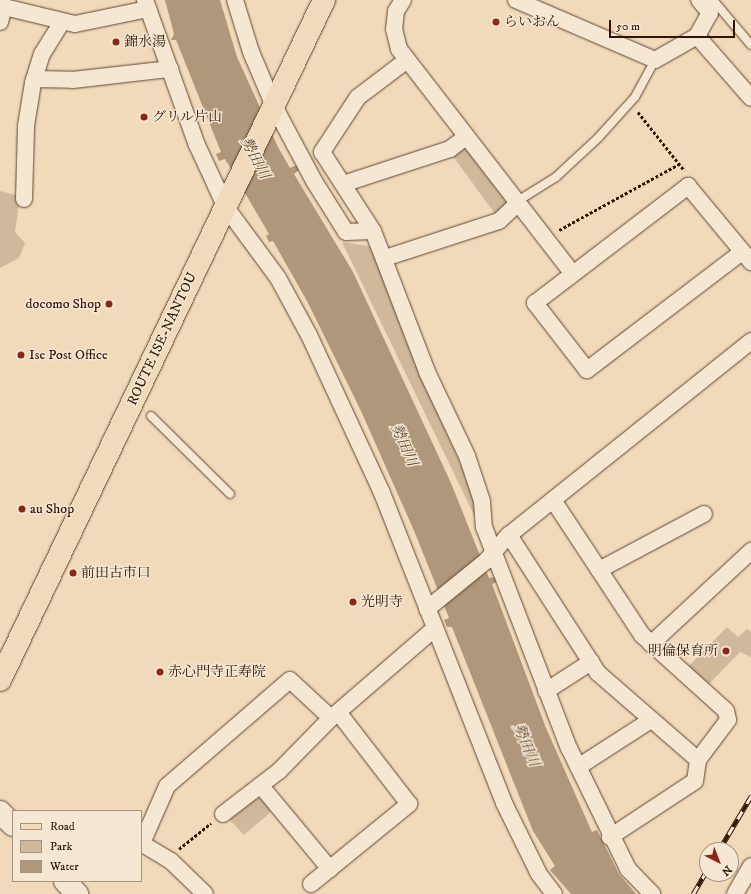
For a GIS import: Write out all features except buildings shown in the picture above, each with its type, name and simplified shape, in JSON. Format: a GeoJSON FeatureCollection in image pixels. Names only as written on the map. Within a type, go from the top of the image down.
{"type":"FeatureCollection","features":[{"type":"Feature","properties":{"kind":"main road","name":"ROUTE ISE-NANTOU"},"geometry":{"type":"LineString","coordinates":[[0,680],[324,0]]}},
{"type":"Feature","properties":{"kind":"main road"},"geometry":{"type":"LineString","coordinates":[[0,812],[12,824]]}},
{"type":"Feature","properties":{"kind":"street"},"geometry":{"type":"LineString","coordinates":[[235,0],[251,52],[272,110],[346,232],[373,231]]}},
{"type":"Feature","properties":{"kind":"street"},"geometry":{"type":"LineString","coordinates":[[403,0],[396,11],[394,29],[399,49],[573,274]]}},
{"type":"Feature","properties":{"kind":"street"},"geometry":{"type":"LineString","coordinates":[[516,0],[655,60],[697,36],[710,13],[699,0]]}},
{"type":"Feature","properties":{"kind":"street"},"geometry":{"type":"LineString","coordinates":[[0,22],[2,6],[62,22],[94,22],[146,5],[197,145],[228,200],[278,278],[309,335],[382,493],[431,606],[434,629],[504,803],[539,874],[554,894]]}},
{"type":"Feature","properties":{"kind":"street"},"geometry":{"type":"LineString","coordinates":[[24,199],[26,126],[34,79],[42,54],[62,22]]}},
{"type":"Feature","properties":{"kind":"street"},"geometry":{"type":"LineString","coordinates":[[697,36],[751,98]]}},
{"type":"Feature","properties":{"kind":"street"},"geometry":{"type":"LineString","coordinates":[[407,60],[358,97],[322,152],[373,231],[385,258],[426,372],[467,456],[482,501],[484,527],[490,556],[578,767],[610,837],[628,869],[652,894]]}},
{"type":"Feature","properties":{"kind":"street"},"geometry":{"type":"LineString","coordinates":[[34,79],[73,80],[170,69]]}},
{"type":"Feature","properties":{"kind":"street"},"geometry":{"type":"LineString","coordinates":[[343,184],[450,149],[466,137]]}},
{"type":"Feature","properties":{"kind":"street"},"geometry":{"type":"LineString","coordinates":[[688,186],[747,257],[587,370],[535,303],[688,186]]}},
{"type":"Feature","properties":{"kind":"street"},"geometry":{"type":"LineString","coordinates":[[385,258],[498,221],[517,203]]}},
{"type":"Feature","properties":{"kind":"street"},"geometry":{"type":"LineString","coordinates":[[431,606],[490,556],[509,535],[751,340]]}},
{"type":"Feature","properties":{"kind":"street"},"geometry":{"type":"LineString","coordinates":[[553,500],[599,570],[651,644],[726,711],[728,720],[698,760],[695,781],[610,837]]}},
{"type":"Feature","properties":{"kind":"street"},"geometry":{"type":"LineString","coordinates":[[599,570],[704,514]]}},
{"type":"Feature","properties":{"kind":"street"},"geometry":{"type":"LineString","coordinates":[[509,535],[591,662],[651,720],[698,760]]}},
{"type":"Feature","properties":{"kind":"street"},"geometry":{"type":"LineString","coordinates":[[651,644],[751,551]]}},
{"type":"Feature","properties":{"kind":"street"},"geometry":{"type":"LineString","coordinates":[[223,814],[261,786],[334,715],[434,629]]}},
{"type":"Feature","properties":{"kind":"street"},"geometry":{"type":"LineString","coordinates":[[546,691],[591,662]]}},
{"type":"Feature","properties":{"kind":"street"},"geometry":{"type":"LineString","coordinates":[[142,841],[167,786],[290,680],[334,715],[409,804],[311,884]]}},
{"type":"Feature","properties":{"kind":"street"},"geometry":{"type":"LineString","coordinates":[[578,767],[651,720]]}},
{"type":"Feature","properties":{"kind":"street"},"geometry":{"type":"LineString","coordinates":[[261,786],[330,869]]}},
{"type":"Feature","properties":{"kind":"street"},"geometry":{"type":"LineString","coordinates":[[142,844],[167,858],[205,894]]}},
{"type":"Feature","properties":{"kind":"street"},"geometry":{"type":"LineString","coordinates":[[735,894],[751,866]]}},
{"type":"Feature","properties":{"kind":"lane"},"geometry":{"type":"LineString","coordinates":[[713,0],[751,45]]}},
{"type":"Feature","properties":{"kind":"lane"},"geometry":{"type":"LineString","coordinates":[[517,203],[556,177],[631,102],[655,60]]}},
{"type":"Feature","properties":{"kind":"lane"},"geometry":{"type":"LineString","coordinates":[[151,416],[230,494]]}},
{"type":"Feature","properties":{"kind":"path"},"geometry":{"type":"LineString","coordinates":[[631,102],[690,177]]}},
{"type":"Feature","properties":{"kind":"path"},"geometry":{"type":"LineString","coordinates":[[544,238],[679,164]]}},
{"type":"Feature","properties":{"kind":"path"},"geometry":{"type":"LineString","coordinates":[[167,858],[223,814]]}},
{"type":"Feature","properties":{"kind":"green space"},"geometry":{"type":"Polygon","coordinates":[[[464,146],[509,206],[496,215],[452,155],[464,146]]]}},
{"type":"Feature","properties":{"kind":"green space"},"geometry":{"type":"Polygon","coordinates":[[[0,191],[20,196],[15,232],[25,243],[19,258],[0,268],[0,191]]]}},
{"type":"Feature","properties":{"kind":"green space"},"geometry":{"type":"Polygon","coordinates":[[[342,242],[369,246],[383,270],[418,370],[475,496],[476,519],[342,242]]]}},
{"type":"Feature","properties":{"kind":"green space","name":"明倫保育所"},"geometry":{"type":"Polygon","coordinates":[[[727,627],[738,637],[747,629],[751,632],[751,657],[740,652],[709,684],[687,668],[727,627]]]}},
{"type":"Feature","properties":{"kind":"green space"},"geometry":{"type":"Polygon","coordinates":[[[253,799],[264,799],[272,811],[244,835],[229,819],[253,799]]]}},
{"type":"Feature","properties":{"kind":"water","name":"勢田川"},"geometry":{"type":"Polygon","coordinates":[[[165,0],[220,0],[237,57],[278,147],[290,168],[297,165],[299,170],[294,174],[353,272],[451,483],[489,578],[495,577],[497,582],[492,584],[546,728],[592,832],[597,830],[619,874],[636,894],[571,894],[550,870],[555,866],[533,831],[452,627],[447,627],[444,620],[449,618],[415,533],[361,411],[307,301],[273,241],[269,242],[266,236],[269,234],[225,159],[219,161],[216,154],[221,152],[176,40],[171,40],[174,34],[165,0]]]}},
{"type":"Feature","properties":{"kind":"railway"},"geometry":{"type":"LineString","coordinates":[[724,842],[751,796]]}},
{"type":"Feature","properties":{"kind":"railway"},"geometry":{"type":"LineString","coordinates":[[693,894],[700,882]]}},
{"type":"Feature","properties":{"kind":"place","name":"らいおん"},"geometry":{"type":"Point","coordinates":[496,22]}},
{"type":"Feature","properties":{"kind":"place","name":"錦水湯"},"geometry":{"type":"Point","coordinates":[116,42]}},
{"type":"Feature","properties":{"kind":"place","name":"グリル片山"},"geometry":{"type":"Point","coordinates":[144,117]}},
{"type":"Feature","properties":{"kind":"place","name":"docomo Shop"},"geometry":{"type":"Point","coordinates":[109,304]}},
{"type":"Feature","properties":{"kind":"place","name":"Ise Post Office"},"geometry":{"type":"Point","coordinates":[21,355]}},
{"type":"Feature","properties":{"kind":"place","name":"au Shop"},"geometry":{"type":"Point","coordinates":[22,509]}},
{"type":"Feature","properties":{"kind":"place","name":"前田古市口"},"geometry":{"type":"Point","coordinates":[73,573]}},
{"type":"Feature","properties":{"kind":"place","name":"光明寺"},"geometry":{"type":"Point","coordinates":[353,602]}},
{"type":"Feature","properties":{"kind":"place","name":"明倫保育所"},"geometry":{"type":"Point","coordinates":[726,651]}},
{"type":"Feature","properties":{"kind":"place","name":"赤心門寺正寿院"},"geometry":{"type":"Point","coordinates":[160,672]}}]}
